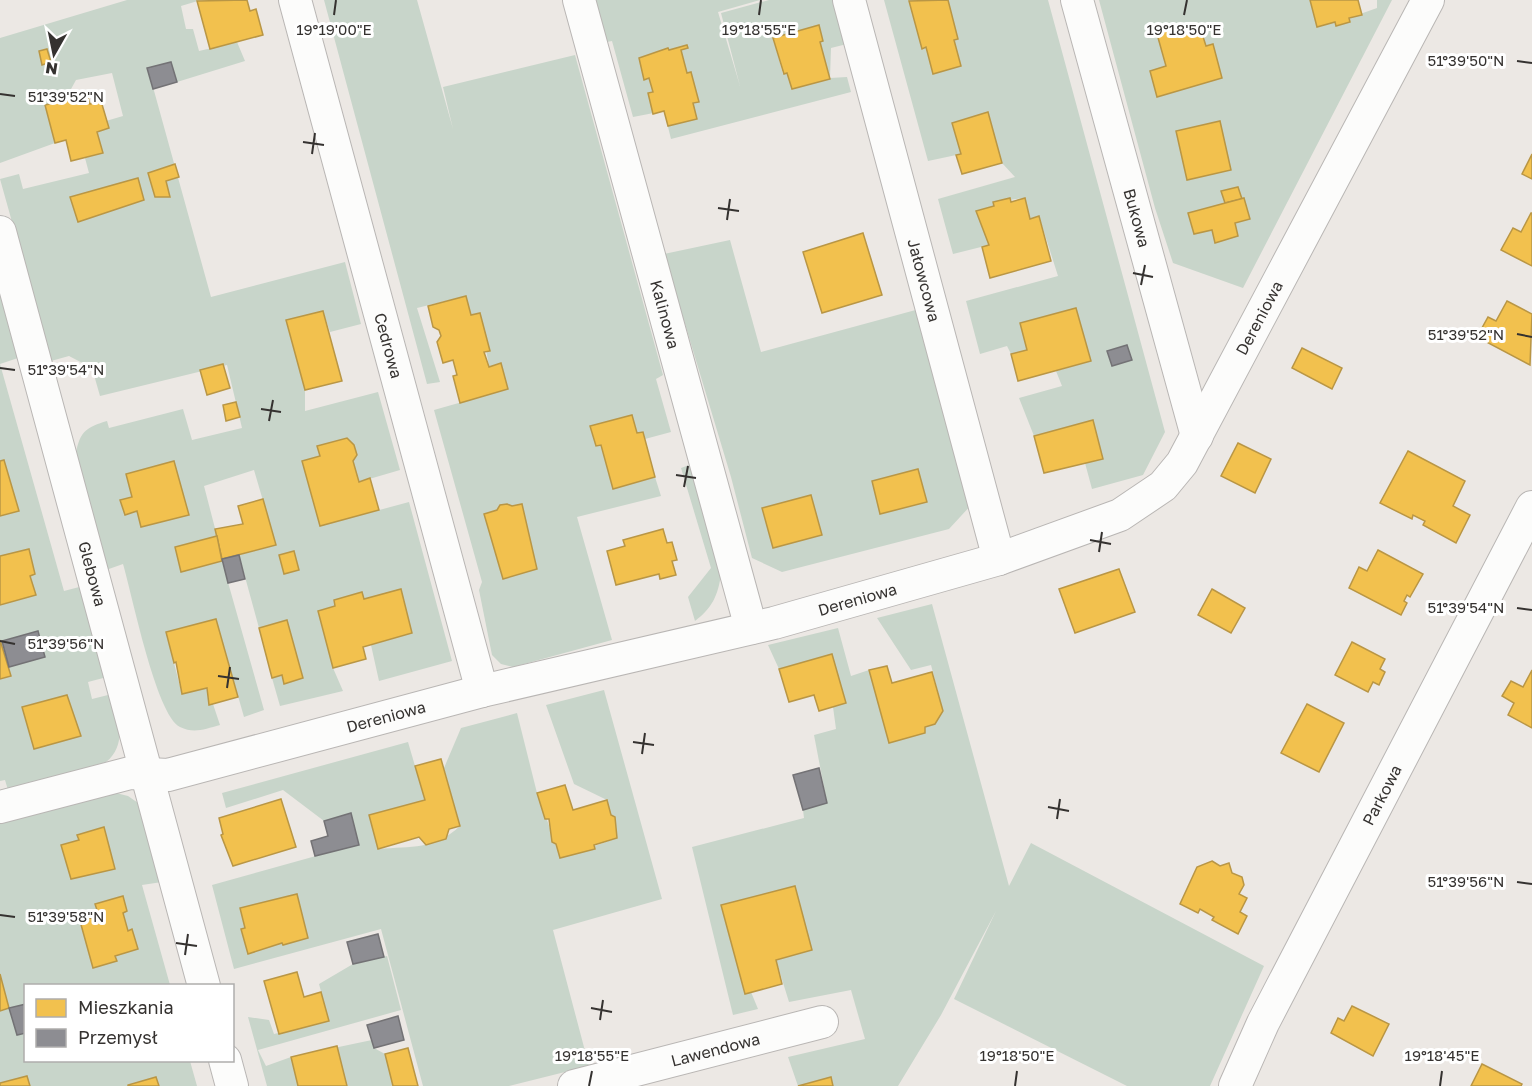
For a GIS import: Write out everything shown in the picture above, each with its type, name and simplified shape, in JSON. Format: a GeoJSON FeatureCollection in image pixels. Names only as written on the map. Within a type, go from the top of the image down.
{"type":"FeatureCollection","features":[{"type":"Feature","properties":{"kind":"street","name":"Cedrowa"},"geometry":{"type":"LineString","coordinates":[[295,0],[482,691]]}},
{"type":"Feature","properties":{"kind":"street","name":"Kalinowa"},"geometry":{"type":"LineString","coordinates":[[579,0],[751,628]]}},
{"type":"Feature","properties":{"kind":"street","name":"Jałowcowa"},"geometry":{"type":"LineString","coordinates":[[849,0],[999,559]]}},
{"type":"Feature","properties":{"kind":"street","name":"Bukowa"},"geometry":{"type":"LineString","coordinates":[[1077,0],[1197,436]]}},
{"type":"Feature","properties":{"kind":"street","name":"Dereniowa"},"geometry":{"type":"LineString","coordinates":[[0,807],[130,773],[168,775],[482,691],[751,628],[999,559],[1120,515],[1147,499],[1163,486],[1182,463],[1428,0]]}},
{"type":"Feature","properties":{"kind":"street","name":"Glebowa"},"geometry":{"type":"LineString","coordinates":[[0,232],[203,984]]}},
{"type":"Feature","properties":{"kind":"street","name":"Parkowa"},"geometry":{"type":"LineString","coordinates":[[1235,1086],[1267,1015],[1532,507]]}},
{"type":"Feature","properties":{"kind":"street","name":"Lawendowa"},"geometry":{"type":"LineString","coordinates":[[574,1086],[822,1022]]}},
{"type":"Feature","properties":{"kind":"street"},"geometry":{"type":"LineString","coordinates":[[226,1062],[232,1086]]}},
{"type":"Feature","properties":{"kind":"shaded area"},"geometry":{"type":"Polygon","coordinates":[[[127,0],[201,0],[181,6],[186,29],[193,29],[199,51],[237,42],[245,61],[177,82],[171,62],[148,69],[211,297],[345,262],[361,324],[330,332],[323,311],[286,321],[305,390],[305,411],[378,392],[400,470],[359,482],[353,461],[357,455],[317,446],[320,456],[302,461],[320,526],[409,502],[452,661],[379,681],[371,645],[412,633],[401,589],[364,599],[362,593],[334,600],[335,606],[318,611],[333,668],[343,691],[280,706],[272,678],[282,675],[285,683],[303,678],[287,620],[259,628],[239,555],[276,545],[254,470],[204,486],[217,536],[175,547],[181,572],[222,561],[264,710],[244,717],[216,619],[166,632],[182,694],[207,688],[209,704],[213,704],[220,725],[190,730],[180,727],[171,718],[154,678],[123,564],[106,570],[76,453],[82,435],[94,425],[107,421],[109,428],[183,409],[192,440],[242,428],[227,365],[100,396],[92,368],[69,356],[51,361],[0,179],[19,174],[23,189],[89,173],[85,158],[102,153],[97,132],[109,128],[106,121],[123,116],[112,73],[76,80],[65,100],[45,105],[55,143],[0,163],[0,38],[127,0]],[[294,551],[279,555],[284,573],[299,570],[294,551]]]}},
{"type":"Feature","properties":{"kind":"shaded area"},"geometry":{"type":"Polygon","coordinates":[[[324,0],[417,0],[453,129],[443,87],[575,55],[663,375],[656,379],[671,432],[645,439],[643,432],[637,433],[632,415],[590,426],[596,446],[601,445],[613,489],[655,477],[661,496],[577,517],[612,640],[513,667],[501,664],[492,655],[479,590],[482,582],[434,410],[508,389],[501,364],[489,367],[480,313],[471,315],[466,296],[417,308],[440,382],[427,384],[324,0]]]}},
{"type":"Feature","properties":{"kind":"shaded area"},"geometry":{"type":"Polygon","coordinates":[[[596,0],[760,0],[718,12],[740,86],[721,13],[769,0],[834,0],[847,44],[831,48],[830,78],[847,77],[851,92],[671,139],[664,111],[633,117],[612,41],[607,42],[596,0]],[[819,25],[773,38],[783,74],[787,73],[792,89],[830,78],[820,42],[823,40],[819,25]]]}},
{"type":"Feature","properties":{"kind":"shaded area"},"geometry":{"type":"Polygon","coordinates":[[[884,0],[1048,0],[1165,432],[1143,475],[1092,489],[1085,463],[1103,458],[1092,420],[1034,436],[1019,398],[1062,386],[1056,371],[1091,361],[1076,308],[1020,323],[1027,350],[1011,354],[1007,346],[980,354],[966,301],[1058,276],[1039,216],[1030,219],[1024,198],[993,202],[994,206],[976,211],[989,245],[953,254],[938,199],[1015,177],[1002,163],[988,113],[952,123],[961,154],[928,161],[884,0]]]}},
{"type":"Feature","properties":{"kind":"shaded area"},"geometry":{"type":"Polygon","coordinates":[[[1099,0],[1310,0],[1317,26],[1335,22],[1336,26],[1350,22],[1349,18],[1377,8],[1377,0],[1392,0],[1243,288],[1173,263],[1155,208],[1099,0]]]}},
{"type":"Feature","properties":{"kind":"shaded area"},"geometry":{"type":"Polygon","coordinates":[[[730,240],[761,352],[923,308],[973,503],[949,529],[782,572],[752,558],[731,477],[664,254],[730,240]]]}},
{"type":"Feature","properties":{"kind":"shaded area"},"geometry":{"type":"Polygon","coordinates":[[[0,294],[3,294],[21,357],[0,364],[0,294]]]}},
{"type":"Feature","properties":{"kind":"shaded area"},"geometry":{"type":"Polygon","coordinates":[[[0,364],[64,591],[83,586],[107,677],[88,682],[92,699],[112,694],[120,730],[117,747],[106,762],[8,790],[5,780],[0,781],[0,364]]]}},
{"type":"Feature","properties":{"kind":"shaded area"},"geometry":{"type":"Polygon","coordinates":[[[692,464],[721,574],[713,601],[695,621],[688,597],[711,568],[681,468],[692,464]]]}},
{"type":"Feature","properties":{"kind":"shaded area"},"geometry":{"type":"Polygon","coordinates":[[[932,604],[1009,886],[1031,843],[1264,966],[1210,1086],[1127,1086],[954,999],[996,911],[941,1015],[898,1086],[798,1086],[788,1057],[865,1039],[851,990],[789,1002],[776,960],[812,950],[794,886],[721,906],[745,993],[751,992],[758,1009],[733,1015],[692,847],[804,818],[803,810],[827,803],[814,735],[836,729],[833,707],[846,703],[832,654],[779,669],[768,645],[838,628],[851,676],[869,670],[889,743],[925,733],[925,727],[935,724],[943,711],[931,665],[911,670],[877,618],[932,604]]]}},
{"type":"Feature","properties":{"kind":"shaded area"},"geometry":{"type":"Polygon","coordinates":[[[604,690],[662,899],[553,930],[589,1066],[509,1086],[423,1086],[381,929],[234,969],[212,885],[359,844],[351,813],[324,821],[283,790],[226,808],[222,793],[408,742],[425,800],[369,815],[378,849],[432,843],[460,826],[444,768],[461,728],[517,713],[537,793],[561,858],[617,838],[607,800],[574,784],[546,705],[604,690]]]}},
{"type":"Feature","properties":{"kind":"shaded area"},"geometry":{"type":"Polygon","coordinates":[[[112,792],[128,796],[141,805],[162,882],[142,885],[170,984],[24,984],[24,1062],[190,1062],[197,1086],[0,1086],[0,821],[112,792]]]}},
{"type":"Feature","properties":{"kind":"shaded area"},"geometry":{"type":"Polygon","coordinates":[[[387,956],[401,1010],[258,1050],[266,1066],[291,1057],[372,1040],[374,1048],[385,1054],[393,1086],[267,1086],[248,1017],[269,1020],[274,1034],[329,1021],[319,984],[353,964],[387,956]]]}},
{"type":"Feature","properties":{"kind":"building: Mieszkania"},"geometry":{"type":"Polygon","coordinates":[[[247,0],[250,11],[256,9],[263,35],[210,49],[197,1],[247,0]]]}},
{"type":"Feature","properties":{"kind":"building: Mieszkania"},"geometry":{"type":"Polygon","coordinates":[[[948,0],[958,39],[954,40],[961,66],[933,74],[926,47],[922,49],[909,1],[948,0]]]}},
{"type":"Feature","properties":{"kind":"building: Mieszkania"},"geometry":{"type":"Polygon","coordinates":[[[1310,0],[1358,0],[1362,15],[1349,18],[1350,22],[1336,26],[1335,22],[1317,27],[1310,0]]]}},
{"type":"Feature","properties":{"kind":"building: Mieszkania"},"geometry":{"type":"Polygon","coordinates":[[[1199,24],[1206,46],[1213,44],[1222,78],[1157,97],[1150,71],[1166,66],[1157,34],[1167,28],[1177,29],[1199,24]]]}},
{"type":"Feature","properties":{"kind":"building: Mieszkania"},"geometry":{"type":"Polygon","coordinates":[[[819,25],[823,41],[820,42],[830,79],[792,89],[787,73],[784,74],[773,38],[819,25]]]}},
{"type":"Feature","properties":{"kind":"building: Mieszkania"},"geometry":{"type":"Polygon","coordinates":[[[687,45],[688,48],[681,50],[687,73],[691,72],[699,102],[693,103],[697,119],[668,126],[664,111],[653,114],[648,93],[653,92],[649,78],[644,80],[639,58],[668,48],[669,50],[687,45]]]}},
{"type":"Feature","properties":{"kind":"building: Mieszkania"},"geometry":{"type":"Polygon","coordinates":[[[47,49],[51,62],[42,65],[39,51],[47,49]]]}},
{"type":"Feature","properties":{"kind":"building: Mieszkania"},"geometry":{"type":"Polygon","coordinates":[[[76,91],[82,95],[87,94],[90,104],[101,101],[109,128],[97,132],[103,153],[71,161],[66,140],[55,143],[45,105],[65,100],[68,94],[76,91]]]}},
{"type":"Feature","properties":{"kind":"building: Mieszkania"},"geometry":{"type":"Polygon","coordinates":[[[988,112],[1002,163],[962,174],[956,155],[961,154],[952,123],[988,112]]]}},
{"type":"Feature","properties":{"kind":"building: Mieszkania"},"geometry":{"type":"Polygon","coordinates":[[[1220,121],[1231,170],[1187,180],[1176,131],[1220,121]]]}},
{"type":"Feature","properties":{"kind":"building: Mieszkania"},"geometry":{"type":"Polygon","coordinates":[[[1532,154],[1532,179],[1522,174],[1532,154]]]}},
{"type":"Feature","properties":{"kind":"building: Mieszkania"},"geometry":{"type":"Polygon","coordinates":[[[175,164],[179,177],[166,181],[170,197],[155,197],[148,173],[175,164]]]}},
{"type":"Feature","properties":{"kind":"building: Mieszkania"},"geometry":{"type":"Polygon","coordinates":[[[138,178],[144,200],[78,222],[70,197],[138,178]]]}},
{"type":"Feature","properties":{"kind":"building: Mieszkania"},"geometry":{"type":"Polygon","coordinates":[[[1238,187],[1242,199],[1225,203],[1221,191],[1238,187]]]}},
{"type":"Feature","properties":{"kind":"building: Mieszkania"},"geometry":{"type":"Polygon","coordinates":[[[1010,198],[1011,202],[1025,198],[1030,219],[1039,216],[1051,261],[990,278],[982,247],[989,245],[976,211],[994,206],[993,202],[1010,198]]]}},
{"type":"Feature","properties":{"kind":"building: Mieszkania"},"geometry":{"type":"Polygon","coordinates":[[[1244,198],[1250,219],[1235,223],[1238,236],[1215,243],[1212,230],[1194,234],[1188,213],[1244,198]]]}},
{"type":"Feature","properties":{"kind":"building: Mieszkania"},"geometry":{"type":"Polygon","coordinates":[[[1531,213],[1532,266],[1501,250],[1513,228],[1521,232],[1531,213]]]}},
{"type":"Feature","properties":{"kind":"building: Mieszkania"},"geometry":{"type":"Polygon","coordinates":[[[863,233],[882,295],[822,313],[803,252],[863,233]]]}},
{"type":"Feature","properties":{"kind":"building: Mieszkania"},"geometry":{"type":"Polygon","coordinates":[[[466,296],[471,315],[480,313],[490,351],[484,352],[489,367],[501,363],[508,389],[460,403],[453,376],[457,375],[453,360],[443,363],[437,342],[441,336],[439,330],[433,327],[428,306],[466,296]]]}},
{"type":"Feature","properties":{"kind":"building: Mieszkania"},"geometry":{"type":"Polygon","coordinates":[[[1507,301],[1532,314],[1530,365],[1477,337],[1488,317],[1496,321],[1507,301]]]}},
{"type":"Feature","properties":{"kind":"building: Mieszkania"},"geometry":{"type":"Polygon","coordinates":[[[1076,308],[1091,361],[1018,381],[1011,354],[1027,350],[1020,323],[1076,308]]]}},
{"type":"Feature","properties":{"kind":"building: Mieszkania"},"geometry":{"type":"Polygon","coordinates":[[[323,311],[342,381],[305,390],[286,320],[323,311]]]}},
{"type":"Feature","properties":{"kind":"building: Mieszkania"},"geometry":{"type":"Polygon","coordinates":[[[1302,348],[1342,368],[1332,389],[1292,368],[1302,348]]]}},
{"type":"Feature","properties":{"kind":"building: Mieszkania"},"geometry":{"type":"Polygon","coordinates":[[[223,364],[230,388],[207,395],[200,370],[223,364]]]}},
{"type":"Feature","properties":{"kind":"building: Mieszkania"},"geometry":{"type":"Polygon","coordinates":[[[236,402],[240,417],[226,421],[223,405],[236,402]]]}},
{"type":"Feature","properties":{"kind":"building: Mieszkania"},"geometry":{"type":"Polygon","coordinates":[[[632,415],[637,433],[643,432],[655,477],[613,489],[601,445],[596,446],[590,426],[632,415]]]}},
{"type":"Feature","properties":{"kind":"building: Mieszkania"},"geometry":{"type":"Polygon","coordinates":[[[1093,420],[1103,459],[1044,473],[1034,436],[1093,420]]]}},
{"type":"Feature","properties":{"kind":"building: Mieszkania"},"geometry":{"type":"Polygon","coordinates":[[[347,438],[354,445],[357,455],[353,461],[359,482],[370,478],[379,510],[320,526],[302,461],[320,456],[317,446],[347,438]]]}},
{"type":"Feature","properties":{"kind":"building: Mieszkania"},"geometry":{"type":"Polygon","coordinates":[[[1238,443],[1271,459],[1255,493],[1221,476],[1238,443]]]}},
{"type":"Feature","properties":{"kind":"building: Mieszkania"},"geometry":{"type":"Polygon","coordinates":[[[1408,451],[1465,481],[1453,506],[1470,515],[1456,543],[1423,525],[1425,521],[1413,515],[1412,519],[1380,503],[1408,451]]]}},
{"type":"Feature","properties":{"kind":"building: Mieszkania"},"geometry":{"type":"Polygon","coordinates":[[[4,460],[19,511],[0,516],[0,461],[4,460]]]}},
{"type":"Feature","properties":{"kind":"building: Mieszkania"},"geometry":{"type":"Polygon","coordinates":[[[174,461],[189,515],[141,527],[137,511],[125,515],[120,500],[132,497],[126,474],[174,461]]]}},
{"type":"Feature","properties":{"kind":"building: Mieszkania"},"geometry":{"type":"Polygon","coordinates":[[[918,469],[927,502],[880,514],[872,481],[918,469]]]}},
{"type":"Feature","properties":{"kind":"building: Mieszkania"},"geometry":{"type":"Polygon","coordinates":[[[811,495],[822,535],[773,548],[762,508],[811,495]]]}},
{"type":"Feature","properties":{"kind":"building: Mieszkania"},"geometry":{"type":"Polygon","coordinates":[[[263,499],[276,545],[222,559],[215,529],[243,524],[238,506],[263,499]]]}},
{"type":"Feature","properties":{"kind":"building: Mieszkania"},"geometry":{"type":"Polygon","coordinates":[[[522,504],[537,569],[503,579],[484,514],[497,510],[500,505],[512,506],[522,504]]]}},
{"type":"Feature","properties":{"kind":"building: Mieszkania"},"geometry":{"type":"Polygon","coordinates":[[[663,529],[667,543],[672,542],[677,560],[672,561],[676,575],[660,579],[659,574],[616,585],[607,551],[625,546],[623,540],[663,529]]]}},
{"type":"Feature","properties":{"kind":"building: Mieszkania"},"geometry":{"type":"Polygon","coordinates":[[[217,536],[222,561],[181,572],[175,547],[217,536]]]}},
{"type":"Feature","properties":{"kind":"building: Mieszkania"},"geometry":{"type":"Polygon","coordinates":[[[29,549],[35,574],[30,576],[36,595],[0,605],[0,556],[29,549]]]}},
{"type":"Feature","properties":{"kind":"building: Mieszkania"},"geometry":{"type":"Polygon","coordinates":[[[1378,550],[1423,574],[1410,597],[1407,595],[1404,601],[1407,603],[1401,615],[1349,588],[1359,567],[1367,571],[1378,550]]]}},
{"type":"Feature","properties":{"kind":"building: Mieszkania"},"geometry":{"type":"Polygon","coordinates":[[[294,551],[299,570],[284,574],[279,555],[294,551]]]}},
{"type":"Feature","properties":{"kind":"building: Mieszkania"},"geometry":{"type":"Polygon","coordinates":[[[1119,569],[1135,612],[1075,633],[1059,589],[1119,569]]]}},
{"type":"Feature","properties":{"kind":"building: Mieszkania"},"geometry":{"type":"Polygon","coordinates":[[[401,589],[412,633],[363,647],[366,659],[333,668],[318,611],[335,606],[334,600],[362,592],[364,599],[401,589]]]}},
{"type":"Feature","properties":{"kind":"building: Mieszkania"},"geometry":{"type":"Polygon","coordinates":[[[1212,589],[1245,608],[1231,633],[1198,615],[1212,589]]]}},
{"type":"Feature","properties":{"kind":"building: Mieszkania"},"geometry":{"type":"Polygon","coordinates":[[[216,619],[238,697],[209,705],[207,688],[182,694],[176,662],[174,663],[166,632],[216,619]]]}},
{"type":"Feature","properties":{"kind":"building: Mieszkania"},"geometry":{"type":"Polygon","coordinates":[[[287,620],[303,678],[284,684],[282,675],[272,678],[259,628],[287,620]]]}},
{"type":"Feature","properties":{"kind":"building: Mieszkania"},"geometry":{"type":"Polygon","coordinates":[[[0,640],[11,676],[0,679],[0,640]]]}},
{"type":"Feature","properties":{"kind":"building: Mieszkania"},"geometry":{"type":"Polygon","coordinates":[[[1352,642],[1385,659],[1380,669],[1385,672],[1379,685],[1373,682],[1368,692],[1335,675],[1352,642]]]}},
{"type":"Feature","properties":{"kind":"building: Mieszkania"},"geometry":{"type":"Polygon","coordinates":[[[832,654],[846,703],[819,711],[814,695],[789,702],[779,669],[832,654]]]}},
{"type":"Feature","properties":{"kind":"building: Mieszkania"},"geometry":{"type":"Polygon","coordinates":[[[887,666],[892,683],[932,672],[943,711],[935,724],[925,727],[925,733],[889,743],[869,670],[887,666]]]}},
{"type":"Feature","properties":{"kind":"building: Mieszkania"},"geometry":{"type":"Polygon","coordinates":[[[1532,670],[1532,728],[1508,715],[1514,703],[1502,696],[1511,681],[1523,687],[1532,670]]]}},
{"type":"Feature","properties":{"kind":"building: Mieszkania"},"geometry":{"type":"Polygon","coordinates":[[[67,695],[81,736],[34,749],[22,707],[67,695]]]}},
{"type":"Feature","properties":{"kind":"building: Mieszkania"},"geometry":{"type":"Polygon","coordinates":[[[1307,704],[1344,723],[1319,772],[1281,753],[1307,704]]]}},
{"type":"Feature","properties":{"kind":"building: Mieszkania"},"geometry":{"type":"Polygon","coordinates":[[[441,759],[460,826],[449,829],[446,839],[426,845],[419,837],[378,849],[369,815],[425,800],[415,766],[441,759]]]}},
{"type":"Feature","properties":{"kind":"building: Mieszkania"},"geometry":{"type":"Polygon","coordinates":[[[565,785],[573,810],[607,800],[611,815],[615,817],[617,838],[594,845],[595,849],[560,858],[556,844],[552,842],[549,819],[545,819],[537,793],[565,785]]]}},
{"type":"Feature","properties":{"kind":"building: Mieszkania"},"geometry":{"type":"Polygon","coordinates":[[[281,799],[296,847],[233,866],[221,835],[223,834],[219,818],[281,799]]]}},
{"type":"Feature","properties":{"kind":"building: Mieszkania"},"geometry":{"type":"Polygon","coordinates":[[[104,827],[115,869],[71,879],[61,845],[79,840],[77,835],[104,827]]]}},
{"type":"Feature","properties":{"kind":"building: Mieszkania"},"geometry":{"type":"Polygon","coordinates":[[[1212,861],[1220,866],[1229,863],[1232,873],[1242,877],[1244,885],[1239,894],[1247,898],[1240,912],[1247,916],[1238,934],[1212,920],[1214,917],[1200,909],[1198,913],[1180,904],[1197,867],[1212,861]]]}},
{"type":"Feature","properties":{"kind":"building: Mieszkania"},"geometry":{"type":"Polygon","coordinates":[[[795,886],[812,950],[776,960],[782,984],[745,994],[721,905],[795,886]]]}},
{"type":"Feature","properties":{"kind":"building: Mieszkania"},"geometry":{"type":"Polygon","coordinates":[[[297,894],[308,938],[283,945],[282,943],[248,954],[241,929],[245,928],[240,908],[297,894]]]}},
{"type":"Feature","properties":{"kind":"building: Mieszkania"},"geometry":{"type":"Polygon","coordinates":[[[123,896],[127,911],[123,913],[128,931],[132,929],[138,949],[115,956],[117,961],[93,968],[80,921],[99,916],[95,904],[123,896]]]}},
{"type":"Feature","properties":{"kind":"building: Mieszkania"},"geometry":{"type":"Polygon","coordinates":[[[297,972],[304,997],[321,992],[329,1021],[279,1034],[264,981],[297,972]]]}},
{"type":"Feature","properties":{"kind":"building: Mieszkania"},"geometry":{"type":"Polygon","coordinates":[[[0,974],[9,1008],[0,1011],[0,974]]]}},
{"type":"Feature","properties":{"kind":"building: Mieszkania"},"geometry":{"type":"Polygon","coordinates":[[[1352,1006],[1389,1024],[1373,1056],[1331,1033],[1338,1018],[1344,1021],[1352,1006]]]}},
{"type":"Feature","properties":{"kind":"building: Mieszkania"},"geometry":{"type":"Polygon","coordinates":[[[337,1046],[347,1086],[298,1086],[291,1057],[337,1046]]]}},
{"type":"Feature","properties":{"kind":"building: Mieszkania"},"geometry":{"type":"Polygon","coordinates":[[[408,1048],[418,1086],[393,1086],[385,1054],[408,1048]]]}},
{"type":"Feature","properties":{"kind":"building: Mieszkania"},"geometry":{"type":"Polygon","coordinates":[[[1482,1064],[1522,1084],[1521,1086],[1471,1086],[1482,1064]]]}},
{"type":"Feature","properties":{"kind":"building: Mieszkania"},"geometry":{"type":"Polygon","coordinates":[[[27,1076],[30,1086],[0,1086],[0,1083],[27,1076]]]}},
{"type":"Feature","properties":{"kind":"building: Mieszkania"},"geometry":{"type":"Polygon","coordinates":[[[156,1077],[159,1086],[128,1086],[128,1085],[156,1077]]]}},
{"type":"Feature","properties":{"kind":"building: Mieszkania"},"geometry":{"type":"Polygon","coordinates":[[[831,1077],[833,1086],[798,1086],[831,1077]]]}},
{"type":"Feature","properties":{"kind":"building: Przemysł"},"geometry":{"type":"Polygon","coordinates":[[[171,62],[177,82],[153,89],[147,68],[171,62]]]}},
{"type":"Feature","properties":{"kind":"building: Przemysł"},"geometry":{"type":"Polygon","coordinates":[[[1127,345],[1132,360],[1112,366],[1107,351],[1127,345]]]}},
{"type":"Feature","properties":{"kind":"building: Przemysł"},"geometry":{"type":"Polygon","coordinates":[[[239,555],[245,579],[228,583],[222,559],[239,555]]]}},
{"type":"Feature","properties":{"kind":"building: Przemysł"},"geometry":{"type":"Polygon","coordinates":[[[38,631],[45,657],[9,667],[2,641],[38,631]]]}},
{"type":"Feature","properties":{"kind":"building: Przemysł"},"geometry":{"type":"Polygon","coordinates":[[[819,768],[827,803],[803,810],[793,775],[819,768]]]}},
{"type":"Feature","properties":{"kind":"building: Przemysł"},"geometry":{"type":"Polygon","coordinates":[[[351,813],[359,845],[315,856],[311,841],[328,836],[324,821],[351,813]]]}},
{"type":"Feature","properties":{"kind":"building: Przemysł"},"geometry":{"type":"Polygon","coordinates":[[[378,934],[384,957],[353,964],[347,942],[378,934]]]}},
{"type":"Feature","properties":{"kind":"building: Przemysł"},"geometry":{"type":"Polygon","coordinates":[[[24,1004],[24,1033],[17,1035],[9,1008],[24,1004]]]}},
{"type":"Feature","properties":{"kind":"building: Przemysł"},"geometry":{"type":"Polygon","coordinates":[[[398,1016],[404,1040],[374,1048],[367,1025],[398,1016]]]}}]}
